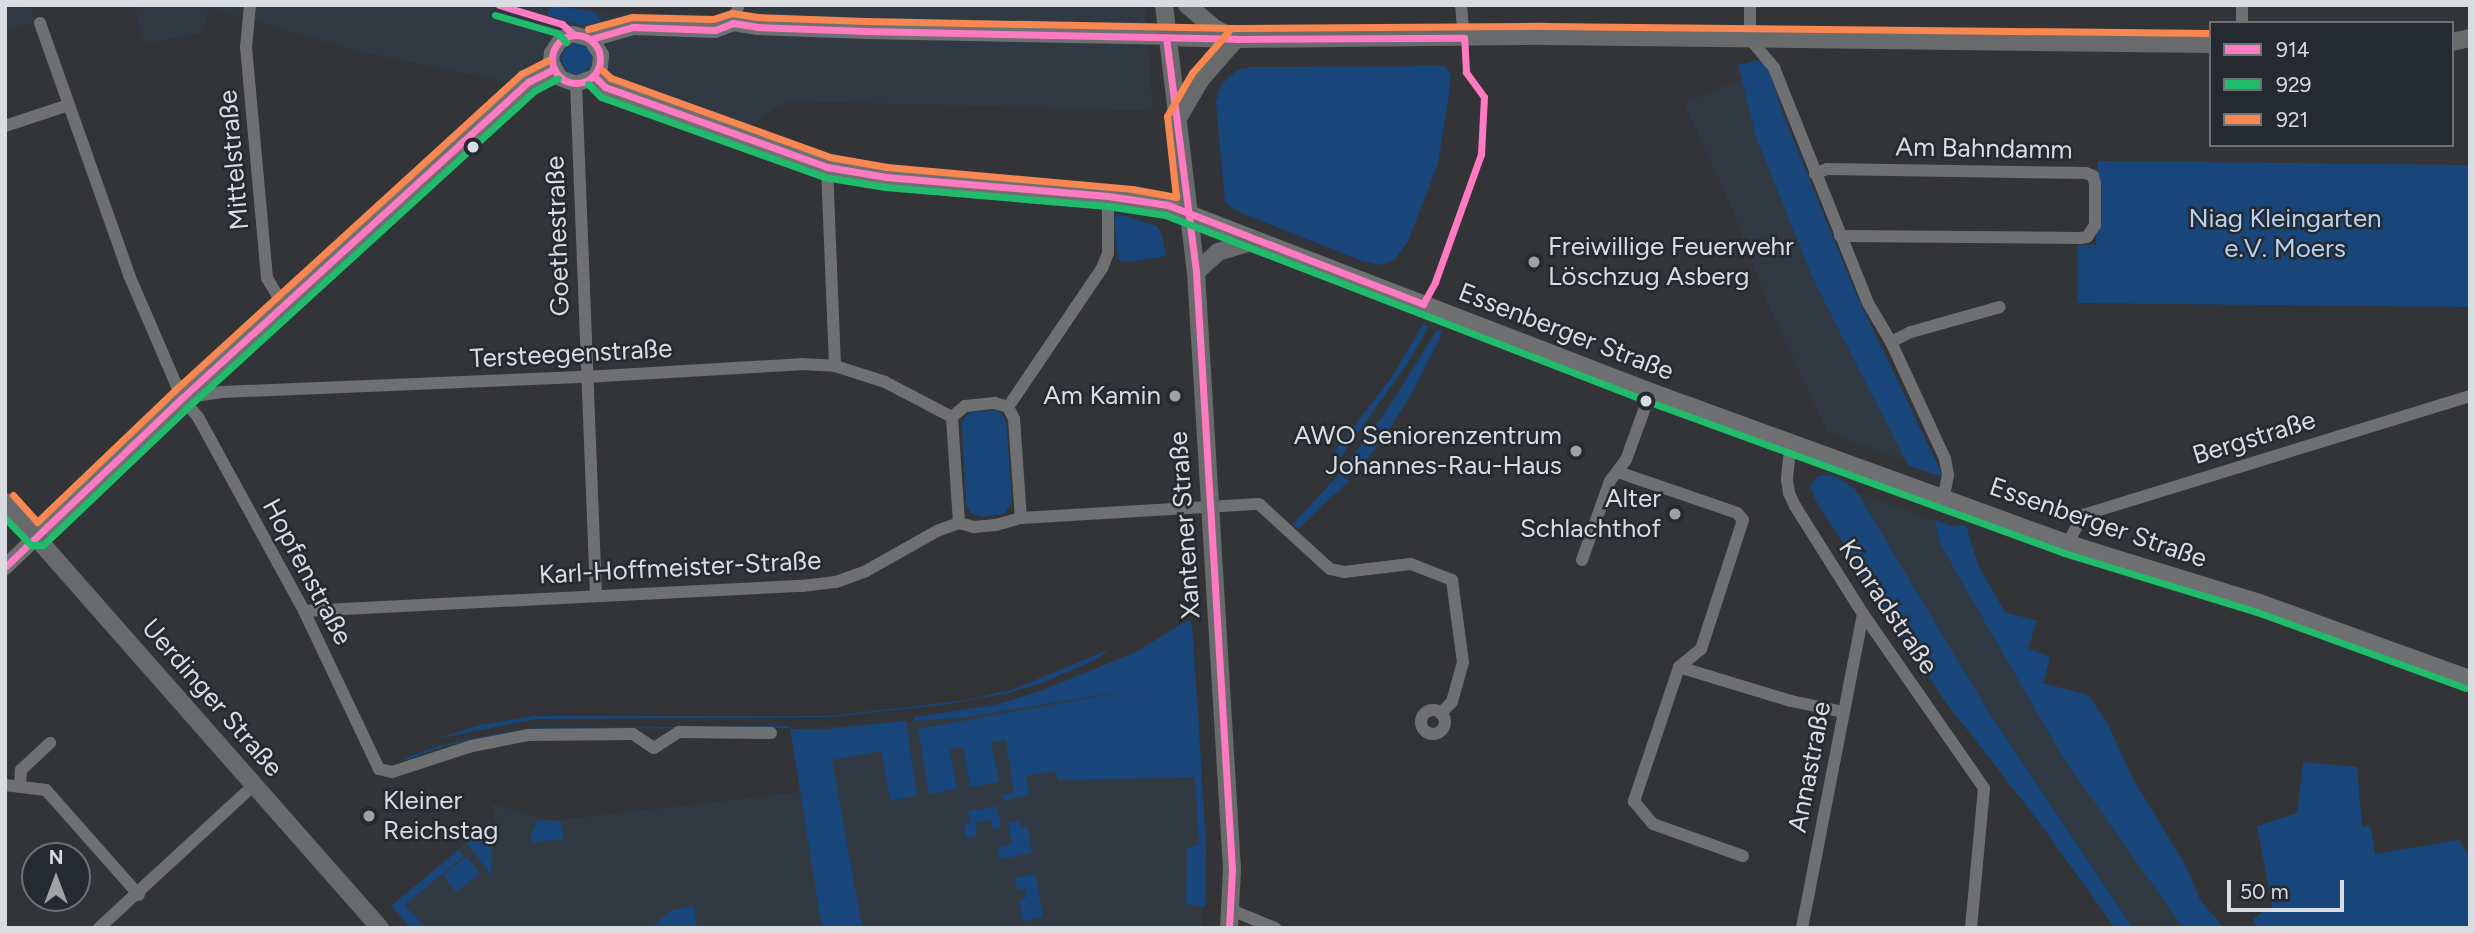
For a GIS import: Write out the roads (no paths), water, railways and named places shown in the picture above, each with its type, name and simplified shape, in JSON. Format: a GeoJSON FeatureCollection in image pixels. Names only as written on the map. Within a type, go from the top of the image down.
{"type":"FeatureCollection","features":[{"type":"Feature","properties":{"kind":"main road","name":"Xantener Straße"},"geometry":{"type":"LineString","coordinates":[[1164,5],[1196,272],[1232,860],[1230,919]]}},
{"type":"Feature","properties":{"kind":"main road"},"geometry":{"type":"LineString","coordinates":[[1187,5],[1216,29],[1236,40]]}},
{"type":"Feature","properties":{"kind":"main road"},"geometry":{"type":"LineString","coordinates":[[1166,37],[1236,40],[1464,38],[2209,44]]}},
{"type":"Feature","properties":{"kind":"main road"},"geometry":{"type":"LineString","coordinates":[[1177,120],[1201,79],[1236,40]]}},
{"type":"Feature","properties":{"kind":"main road"},"geometry":{"type":"LineString","coordinates":[[1196,272],[1218,252],[1255,241]]}},
{"type":"Feature","properties":{"kind":"main road","name":"Uerdinger Straße"},"geometry":{"type":"LineString","coordinates":[[5,502],[380,928]]}},
{"type":"Feature","properties":{"kind":"street","name":"Mittelstraße"},"geometry":{"type":"LineString","coordinates":[[250,5],[246,47],[267,278],[284,306]]}},
{"type":"Feature","properties":{"kind":"street"},"geometry":{"type":"LineString","coordinates":[[733,23],[739,5]]}},
{"type":"Feature","properties":{"kind":"street"},"geometry":{"type":"LineString","coordinates":[[1461,5],[1464,38]]}},
{"type":"Feature","properties":{"kind":"street"},"geometry":{"type":"LineString","coordinates":[[1750,5],[1750,40],[1774,68],[1867,303],[1891,342],[1945,459],[1948,475],[1944,496]]}},
{"type":"Feature","properties":{"kind":"street","name":"Hopfenstraße"},"geometry":{"type":"LineString","coordinates":[[40,23],[128,275],[182,398],[198,417],[304,611],[379,769],[391,772],[472,746],[528,735],[633,734],[654,748],[679,732],[771,733]]}},
{"type":"Feature","properties":{"kind":"street"},"geometry":{"type":"LineString","coordinates":[[591,39],[601,55],[600,67],[594,77],[576,84],[560,78],[553,69],[552,53],[561,39],[573,34],[591,39],[633,27],[715,30],[733,23],[757,27],[866,31],[1166,37]]}},
{"type":"Feature","properties":{"kind":"street"},"geometry":{"type":"LineString","coordinates":[[5,566],[182,398],[528,82],[553,69]]}},
{"type":"Feature","properties":{"kind":"street","name":"Essenberger Straße"},"geometry":{"type":"LineString","coordinates":[[594,77],[605,87],[827,167],[886,177],[1160,203],[1651,391],[1944,496],[2068,544],[2260,602],[2470,678]]}},
{"type":"Feature","properties":{"kind":"street","name":"Goethestraße"},"geometry":{"type":"LineString","coordinates":[[576,84],[585,377],[596,596]]}},
{"type":"Feature","properties":{"kind":"street"},"geometry":{"type":"LineString","coordinates":[[5,126],[69,105]]}},
{"type":"Feature","properties":{"kind":"street"},"geometry":{"type":"LineString","coordinates":[[827,167],[835,366]]}},
{"type":"Feature","properties":{"kind":"street","name":"Am Bahndamm"},"geometry":{"type":"LineString","coordinates":[[1815,174],[1826,169],[2086,173],[2094,176],[2095,225],[2087,237],[1840,236]]}},
{"type":"Feature","properties":{"kind":"street"},"geometry":{"type":"LineString","coordinates":[[1008,407],[1102,268],[1108,253],[1108,196]]}},
{"type":"Feature","properties":{"kind":"street"},"geometry":{"type":"LineString","coordinates":[[1891,342],[1911,332],[2000,307]]}},
{"type":"Feature","properties":{"kind":"street","name":"Tersteegenstraße"},"geometry":{"type":"LineString","coordinates":[[182,398],[222,392],[585,377],[801,364],[835,366],[885,382],[951,417]]}},
{"type":"Feature","properties":{"kind":"street"},"geometry":{"type":"LineString","coordinates":[[1582,560],[1610,481],[1626,460],[1651,391]]}},
{"type":"Feature","properties":{"kind":"street","name":"Bergstraße"},"geometry":{"type":"LineString","coordinates":[[2068,544],[2083,515],[2470,396]]}},
{"type":"Feature","properties":{"kind":"street"},"geometry":{"type":"LineString","coordinates":[[959,523],[951,417],[965,406],[995,403],[1008,407],[1014,419],[1021,518]]}},
{"type":"Feature","properties":{"kind":"street","name":"Konradstraße"},"geometry":{"type":"LineString","coordinates":[[1791,440],[1788,453],[1788,493],[1863,614],[1984,788],[1970,928]]}},
{"type":"Feature","properties":{"kind":"street"},"geometry":{"type":"LineString","coordinates":[[1618,472],[1737,513],[1743,520],[1701,649],[1679,667],[1634,801],[1653,824],[1743,856]]}},
{"type":"Feature","properties":{"kind":"street","name":"Karl-Hoffmeister-Straße"},"geometry":{"type":"LineString","coordinates":[[304,611],[802,586],[836,582],[866,571],[937,531],[959,523],[974,527],[996,525],[1021,518],[1259,504],[1330,569],[1337,571],[1411,565],[1452,580],[1464,662],[1452,702],[1441,713]]}},
{"type":"Feature","properties":{"kind":"street","name":"Annastraße"},"geometry":{"type":"LineString","coordinates":[[1802,928],[1863,614]]}},
{"type":"Feature","properties":{"kind":"street"},"geometry":{"type":"LineString","coordinates":[[1679,667],[1791,701],[1843,712]]}},
{"type":"Feature","properties":{"kind":"street"},"geometry":{"type":"LineString","coordinates":[[20,787],[21,770],[50,743]]}},
{"type":"Feature","properties":{"kind":"street"},"geometry":{"type":"LineString","coordinates":[[5,785],[46,790],[139,895]]}},
{"type":"Feature","properties":{"kind":"street"},"geometry":{"type":"LineString","coordinates":[[99,928],[139,895],[253,786]]}},
{"type":"Feature","properties":{"kind":"street"},"geometry":{"type":"LineString","coordinates":[[1230,919],[1275,928]]}},
{"type":"Feature","properties":{"kind":"place","name":"Freiwillige Feuerwehr Löschzug Asberg"},"geometry":{"type":"Point","coordinates":[1534,262]}},
{"type":"Feature","properties":{"kind":"place","name":"Am Kamin"},"geometry":{"type":"Point","coordinates":[1175,396]}},
{"type":"Feature","properties":{"kind":"place","name":"AWO Seniorenzentrum Johannes-Rau-Haus"},"geometry":{"type":"Point","coordinates":[1576,451]}},
{"type":"Feature","properties":{"kind":"place","name":"Alter Schlachthof"},"geometry":{"type":"Point","coordinates":[1675,514]}},
{"type":"Feature","properties":{"kind":"place","name":"Kleiner Reichstag"},"geometry":{"type":"Point","coordinates":[369,816]}},
{"type":"Feature","properties":{"kind":"park label","name":"Niag Kleingarten e.V. Moers"},"geometry":{"type":"Point","coordinates":[2285,234]}}]}
